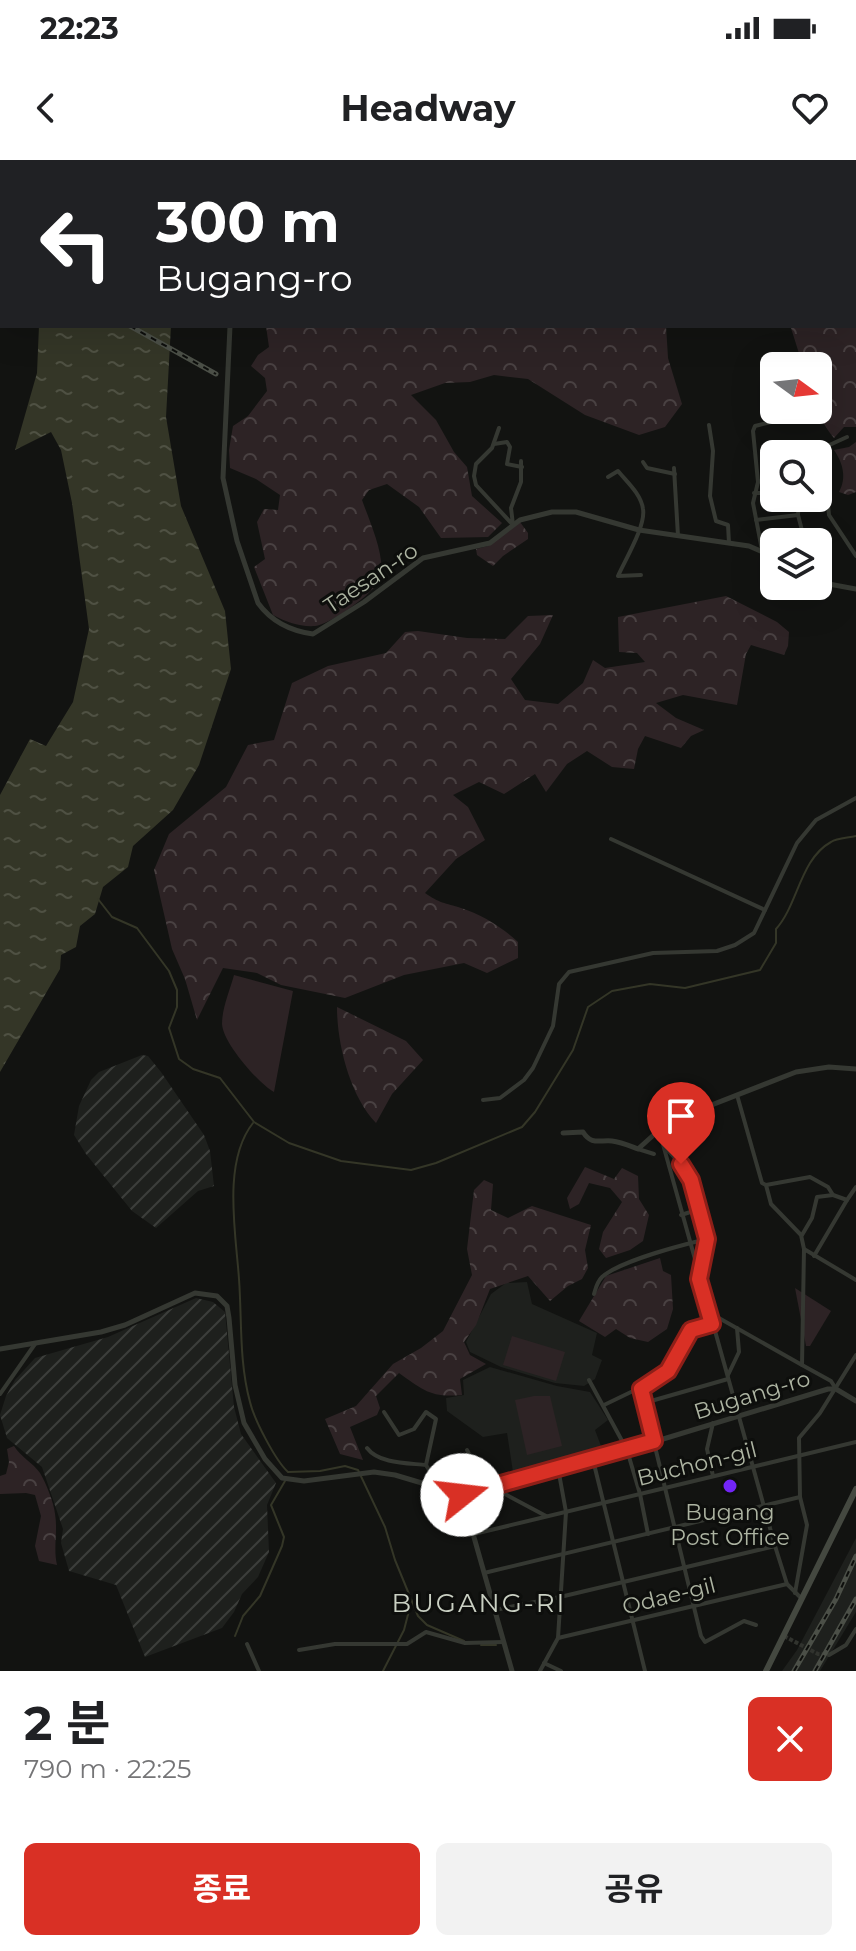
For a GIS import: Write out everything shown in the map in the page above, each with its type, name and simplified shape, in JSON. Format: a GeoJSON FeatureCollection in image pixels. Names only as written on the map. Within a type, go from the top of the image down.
{"type":"FeatureCollection","features":[{"type":"Feature","properties":{"kind":"main road"},"geometry":{"type":"LineString","coordinates":[[766,1671],[856,1489]]}},
{"type":"Feature","properties":{"kind":"street","name":"Taesan-ro"},"geometry":{"type":"LineString","coordinates":[[230,328],[223,460],[226,499],[258,603],[270,617],[293,629],[313,634],[364,602],[423,558],[490,543],[513,525],[532,517],[566,511],[639,530],[760,550]]}},
{"type":"Feature","properties":{"kind":"street"},"geometry":{"type":"LineString","coordinates":[[760,540],[754,493],[758,482],[753,431],[755,426],[763,424]]}},
{"type":"Feature","properties":{"kind":"street"},"geometry":{"type":"LineString","coordinates":[[709,425],[713,451],[710,496],[716,521],[728,525],[729,543]]}},
{"type":"Feature","properties":{"kind":"street"},"geometry":{"type":"LineString","coordinates":[[499,428],[494,444],[476,464],[474,476],[476,485],[513,525]]}},
{"type":"Feature","properties":{"kind":"street"},"geometry":{"type":"LineString","coordinates":[[847,437],[825,447],[829,476],[827,495],[834,525],[856,556]]}},
{"type":"Feature","properties":{"kind":"street"},"geometry":{"type":"LineString","coordinates":[[494,444],[507,442],[510,447],[507,464],[522,464],[521,482],[511,508],[513,525]]}},
{"type":"Feature","properties":{"kind":"street"},"geometry":{"type":"LineString","coordinates":[[643,462],[647,468],[674,471],[678,536]]}},
{"type":"Feature","properties":{"kind":"street"},"geometry":{"type":"LineString","coordinates":[[608,477],[618,471],[643,508],[639,530],[618,576],[641,575]]}},
{"type":"Feature","properties":{"kind":"street"},"geometry":{"type":"LineString","coordinates":[[754,493],[760,493]]}},
{"type":"Feature","properties":{"kind":"street"},"geometry":{"type":"LineString","coordinates":[[798,512],[801,528]]}},
{"type":"Feature","properties":{"kind":"street"},"geometry":{"type":"LineString","coordinates":[[756,520],[798,515]]}},
{"type":"Feature","properties":{"kind":"street"},"geometry":{"type":"LineString","coordinates":[[832,585],[856,589]]}},
{"type":"Feature","properties":{"kind":"street"},"geometry":{"type":"LineString","coordinates":[[483,1100],[500,1098],[524,1080],[533,1068],[553,1026],[559,984],[569,972],[653,953],[717,951],[735,945],[754,933],[797,843],[816,820],[856,798]]}},
{"type":"Feature","properties":{"kind":"street"},"geometry":{"type":"LineString","coordinates":[[611,839],[765,910]]}},
{"type":"Feature","properties":{"kind":"street"},"geometry":{"type":"LineString","coordinates":[[638,1149],[668,1122],[737,1095],[810,1069],[856,1069]]}},
{"type":"Feature","properties":{"kind":"street"},"geometry":{"type":"LineString","coordinates":[[737,1095],[771,1204],[801,1235],[804,1249],[802,1365]]}},
{"type":"Feature","properties":{"kind":"street"},"geometry":{"type":"LineString","coordinates":[[658,1128],[775,1546],[787,1584],[803,1599]]}},
{"type":"Feature","properties":{"kind":"street"},"geometry":{"type":"LineString","coordinates":[[563,1133],[583,1132],[587,1139],[595,1142],[617,1142],[654,1154]]}},
{"type":"Feature","properties":{"kind":"street"},"geometry":{"type":"LineString","coordinates":[[662,1146],[688,1174],[700,1209],[707,1239],[699,1279]]}},
{"type":"Feature","properties":{"kind":"street"},"geometry":{"type":"LineString","coordinates":[[766,1185],[810,1177],[828,1187],[833,1195]]}},
{"type":"Feature","properties":{"kind":"street"},"geometry":{"type":"LineString","coordinates":[[814,1257],[856,1187]]}},
{"type":"Feature","properties":{"kind":"street"},"geometry":{"type":"LineString","coordinates":[[801,1235],[810,1225],[817,1197],[833,1195],[847,1200]]}},
{"type":"Feature","properties":{"kind":"street"},"geometry":{"type":"LineString","coordinates":[[681,1215],[700,1209]]}},
{"type":"Feature","properties":{"kind":"street"},"geometry":{"type":"LineString","coordinates":[[594,1294],[596,1284],[606,1273],[707,1239]]}},
{"type":"Feature","properties":{"kind":"street"},"geometry":{"type":"LineString","coordinates":[[804,1249],[856,1280]]}},
{"type":"Feature","properties":{"kind":"street"},"geometry":{"type":"LineString","coordinates":[[0,1349],[101,1332],[125,1325],[195,1293],[217,1296],[227,1306],[237,1394],[244,1423],[265,1459],[282,1478],[289,1481],[365,1472],[395,1475],[462,1495]]}},
{"type":"Feature","properties":{"kind":"street"},"geometry":{"type":"LineString","coordinates":[[708,1312],[831,1381],[836,1389]]}},
{"type":"Feature","properties":{"kind":"street"},"geometry":{"type":"LineString","coordinates":[[604,1405],[641,1389],[668,1371],[691,1330],[712,1324]]}},
{"type":"Feature","properties":{"kind":"street"},"geometry":{"type":"LineString","coordinates":[[644,1403],[727,1378],[739,1352],[737,1328]]}},
{"type":"Feature","properties":{"kind":"street"},"geometry":{"type":"LineString","coordinates":[[0,1394],[35,1344]]}},
{"type":"Feature","properties":{"kind":"street"},"geometry":{"type":"LineString","coordinates":[[795,1593],[807,1525],[800,1497],[799,1438],[836,1389],[856,1355]]}},
{"type":"Feature","properties":{"kind":"street"},"geometry":{"type":"LineString","coordinates":[[589,1380],[627,1450],[648,1534]]}},
{"type":"Feature","properties":{"kind":"street"},"geometry":{"type":"LineString","coordinates":[[641,1389],[693,1607],[705,1642],[744,1621],[756,1625]]}},
{"type":"Feature","properties":{"kind":"street","name":"Bugang-ro"},"geometry":{"type":"LineString","coordinates":[[462,1495],[627,1450],[828,1389],[836,1389],[856,1401]]}},
{"type":"Feature","properties":{"kind":"street"},"geometry":{"type":"LineString","coordinates":[[384,1412],[399,1435],[414,1429],[426,1412],[436,1419],[426,1465],[429,1470],[473,1477],[546,1516]]}},
{"type":"Feature","properties":{"kind":"street"},"geometry":{"type":"LineString","coordinates":[[713,1423],[707,1449],[713,1477]]}},
{"type":"Feature","properties":{"kind":"street","name":"Buchon-gil"},"geometry":{"type":"LineString","coordinates":[[474,1534],[856,1442]]}},
{"type":"Feature","properties":{"kind":"street"},"geometry":{"type":"LineString","coordinates":[[367,1448],[384,1459],[426,1465]]}},
{"type":"Feature","properties":{"kind":"street"},"geometry":{"type":"LineString","coordinates":[[467,1450],[475,1465],[473,1477]]}},
{"type":"Feature","properties":{"kind":"street"},"geometry":{"type":"LineString","coordinates":[[593,1459],[645,1671]]}},
{"type":"Feature","properties":{"kind":"street"},"geometry":{"type":"LineString","coordinates":[[540,1671],[558,1638],[566,1512],[558,1468]]}},
{"type":"Feature","properties":{"kind":"street"},"geometry":{"type":"LineString","coordinates":[[457,1474],[512,1671]]}},
{"type":"Feature","properties":{"kind":"street"},"geometry":{"type":"LineString","coordinates":[[484,1573],[800,1497]]}},
{"type":"Feature","properties":{"kind":"street"},"geometry":{"type":"LineString","coordinates":[[495,1610],[775,1546]]}},
{"type":"Feature","properties":{"kind":"street","name":"Odae-gil"},"geometry":{"type":"LineString","coordinates":[[558,1638],[787,1584]]}},
{"type":"Feature","properties":{"kind":"street"},"geometry":{"type":"LineString","coordinates":[[829,1655],[846,1645],[856,1629]]}},
{"type":"Feature","properties":{"kind":"street"},"geometry":{"type":"LineString","coordinates":[[299,1650],[335,1644],[407,1644],[426,1632],[465,1643],[503,1642]]}},
{"type":"Feature","properties":{"kind":"street"},"geometry":{"type":"LineString","coordinates":[[247,1644],[259,1671]]}},
{"type":"Feature","properties":{"kind":"street"},"geometry":{"type":"LineString","coordinates":[[544,1663],[561,1671]]}},
{"type":"Feature","properties":{"kind":"shaded area"},"geometry":{"type":"Polygon","coordinates":[[[142,1055],[148,1056],[161,1072],[204,1135],[210,1151],[214,1186],[198,1191],[156,1228],[132,1211],[74,1135],[79,1106],[91,1080],[99,1072],[142,1055]]]}},
{"type":"Feature","properties":{"kind":"shaded area"},"geometry":{"type":"Polygon","coordinates":[[[527,1282],[532,1304],[597,1333],[592,1355],[602,1360],[595,1379],[584,1386],[555,1383],[501,1367],[470,1352],[466,1342],[491,1294],[506,1283],[527,1282]]]}},
{"type":"Feature","properties":{"kind":"shaded area"},"geometry":{"type":"Polygon","coordinates":[[[196,1298],[213,1302],[225,1312],[234,1407],[241,1434],[276,1483],[267,1505],[269,1552],[258,1577],[242,1594],[222,1628],[145,1657],[116,1585],[69,1571],[61,1543],[63,1529],[42,1467],[7,1438],[0,1415],[15,1380],[35,1358],[108,1337],[196,1298]]]}},
{"type":"Feature","properties":{"kind":"shaded area"},"geometry":{"type":"Polygon","coordinates":[[[490,1367],[590,1392],[608,1420],[595,1430],[601,1446],[513,1472],[507,1433],[483,1437],[447,1411],[446,1398],[464,1395],[463,1380],[490,1367]]]}},
{"type":"Feature","properties":{"kind":"shaded area"},"geometry":{"type":"Polygon","coordinates":[[[856,1538],[856,1612],[820,1671],[782,1671],[797,1650],[856,1538]]]}},
{"type":"Feature","properties":{"kind":"green space"},"geometry":{"type":"Polygon","coordinates":[[[266,328],[666,328],[668,358],[682,404],[665,427],[639,435],[585,415],[528,379],[494,375],[470,382],[445,383],[411,395],[436,420],[454,452],[467,467],[472,496],[502,523],[488,537],[441,538],[419,507],[387,484],[369,490],[362,500],[379,550],[380,579],[361,600],[330,620],[315,626],[299,625],[273,615],[254,567],[265,559],[257,522],[264,509],[278,510],[280,495],[256,479],[230,468],[233,426],[248,416],[267,391],[265,378],[251,366],[258,355],[269,347],[266,328]]]}},
{"type":"Feature","properties":{"kind":"green space"},"geometry":{"type":"Polygon","coordinates":[[[791,328],[856,328],[856,427],[844,427],[834,438],[824,424],[832,424],[832,352],[799,352],[791,328]]]}},
{"type":"Feature","properties":{"kind":"green space"},"geometry":{"type":"Polygon","coordinates":[[[856,442],[856,492],[848,495],[839,492],[843,471],[834,450],[856,442]]]}},
{"type":"Feature","properties":{"kind":"green space"},"geometry":{"type":"Polygon","coordinates":[[[520,522],[528,533],[528,539],[493,566],[477,555],[476,549],[488,546],[520,522]]]}},
{"type":"Feature","properties":{"kind":"green space"},"geometry":{"type":"Polygon","coordinates":[[[726,596],[777,622],[789,632],[788,646],[784,655],[751,645],[746,654],[737,705],[683,695],[656,703],[676,718],[704,730],[691,736],[681,748],[645,736],[638,749],[634,769],[612,767],[587,751],[567,764],[546,792],[535,774],[504,794],[479,782],[453,795],[468,807],[485,840],[456,859],[425,893],[499,927],[518,942],[518,958],[487,973],[464,963],[404,975],[345,998],[281,985],[257,973],[223,968],[197,1020],[172,949],[154,870],[169,834],[226,787],[248,745],[274,740],[292,683],[328,666],[386,653],[405,632],[505,639],[528,616],[553,615],[540,644],[511,679],[525,700],[558,704],[583,683],[593,660],[605,668],[645,662],[637,653],[619,652],[618,617],[726,596]]]}},
{"type":"Feature","properties":{"kind":"green space"},"geometry":{"type":"Polygon","coordinates":[[[234,975],[293,991],[274,1092],[242,1062],[224,1032],[223,1012],[234,975]]]}},
{"type":"Feature","properties":{"kind":"green space"},"geometry":{"type":"Polygon","coordinates":[[[337,1007],[406,1041],[423,1060],[392,1094],[376,1123],[352,1084],[339,1037],[337,1007]]]}},
{"type":"Feature","properties":{"kind":"green space"},"geometry":{"type":"Polygon","coordinates":[[[585,1167],[614,1179],[622,1168],[638,1176],[639,1199],[649,1215],[643,1241],[630,1250],[606,1258],[599,1249],[603,1232],[622,1202],[610,1188],[589,1183],[579,1204],[570,1209],[567,1198],[585,1167]]]}},
{"type":"Feature","properties":{"kind":"green space"},"geometry":{"type":"Polygon","coordinates":[[[484,1180],[493,1184],[491,1210],[508,1218],[532,1206],[591,1225],[585,1250],[588,1268],[582,1279],[550,1301],[528,1276],[490,1289],[476,1325],[464,1342],[470,1355],[486,1364],[460,1379],[462,1395],[428,1392],[399,1373],[376,1396],[380,1408],[377,1415],[350,1427],[363,1460],[340,1454],[325,1419],[356,1406],[393,1364],[443,1331],[472,1275],[467,1249],[474,1190],[484,1180]]]}},
{"type":"Feature","properties":{"kind":"green space"},"geometry":{"type":"Polygon","coordinates":[[[660,1258],[663,1271],[671,1275],[673,1309],[667,1329],[648,1342],[630,1338],[616,1329],[605,1337],[579,1321],[606,1276],[660,1258]]]}},
{"type":"Feature","properties":{"kind":"green space"},"geometry":{"type":"Polygon","coordinates":[[[795,1288],[831,1311],[810,1346],[806,1346],[795,1288]]]}},
{"type":"Feature","properties":{"kind":"green space"},"geometry":{"type":"Polygon","coordinates":[[[512,1336],[565,1352],[556,1381],[503,1365],[512,1336]]]}},
{"type":"Feature","properties":{"kind":"green space"},"geometry":{"type":"Polygon","coordinates":[[[550,1396],[562,1446],[527,1455],[515,1400],[550,1396]]]}},
{"type":"Feature","properties":{"kind":"green space"},"geometry":{"type":"Polygon","coordinates":[[[14,1446],[40,1473],[49,1493],[56,1521],[57,1565],[39,1561],[35,1546],[41,1516],[35,1495],[0,1494],[0,1476],[6,1474],[9,1462],[7,1449],[14,1446]]]}},
{"type":"Feature","properties":{"kind":"water"},"geometry":{"type":"Polygon","coordinates":[[[39,328],[171,328],[166,417],[181,506],[225,611],[231,669],[199,765],[173,810],[133,846],[128,867],[103,887],[95,914],[80,926],[76,947],[61,955],[60,969],[0,1072],[0,795],[30,739],[46,746],[73,702],[89,629],[72,503],[61,450],[51,432],[15,450],[37,373],[39,328]]]}},
{"type":"Feature","properties":{"kind":"waterway"},"geometry":{"type":"LineString","coordinates":[[98,899],[112,917],[137,928],[169,971],[177,990],[177,1007],[169,1028],[179,1059],[193,1069],[220,1078],[254,1122],[289,1143],[341,1161],[411,1170],[436,1163],[522,1127],[535,1112],[573,1050],[588,1007],[612,991],[650,984],[685,988],[760,970],[776,943],[776,929],[790,908],[812,859],[831,842],[856,836]]}},
{"type":"Feature","properties":{"kind":"waterway"},"geometry":{"type":"LineString","coordinates":[[253,1123],[243,1139],[237,1158],[233,1199],[242,1356],[246,1387],[256,1418],[271,1449],[288,1472],[345,1466],[358,1470],[385,1527],[418,1616],[427,1625],[464,1641]]}},
{"type":"Feature","properties":{"kind":"waterway"},"geometry":{"type":"LineString","coordinates":[[235,1636],[243,1616],[260,1596],[282,1546],[284,1537],[271,1505],[285,1481]]}},
{"type":"Feature","properties":{"kind":"waterway"},"geometry":{"type":"LineString","coordinates":[[383,1671],[404,1630],[411,1603]]}},
{"type":"Feature","properties":{"kind":"waterway"},"geometry":{"type":"LineString","coordinates":[[481,1645],[496,1645]]}},
{"type":"Feature","properties":{"kind":"tunnel"},"geometry":{"type":"LineString","coordinates":[[784,1636],[818,1654],[829,1655]]}},
{"type":"Feature","properties":{"kind":"railway"},"geometry":{"type":"LineString","coordinates":[[134,328],[216,374]]}},
{"type":"Feature","properties":{"kind":"railway"},"geometry":{"type":"LineString","coordinates":[[794,1671],[836,1599],[856,1556]]}},
{"type":"Feature","properties":{"kind":"railway"},"geometry":{"type":"LineString","coordinates":[[815,1671],[856,1599]]}},
{"type":"Feature","properties":{"kind":"place","name":"Bugang Post Office"},"geometry":{"type":"Point","coordinates":[730,1486]}},
{"type":"Feature","properties":{"kind":"district","name":"BUGANG-RI"},"geometry":{"type":"Point","coordinates":[479,1603]}},
{"type":"Feature","properties":{"kind":"route"},"geometry":{"type":"LineString","coordinates":[[462,1495],[654,1441],[641,1389],[668,1371],[691,1330],[712,1324],[699,1279],[707,1239],[691,1180],[681,1164]]}}]}
